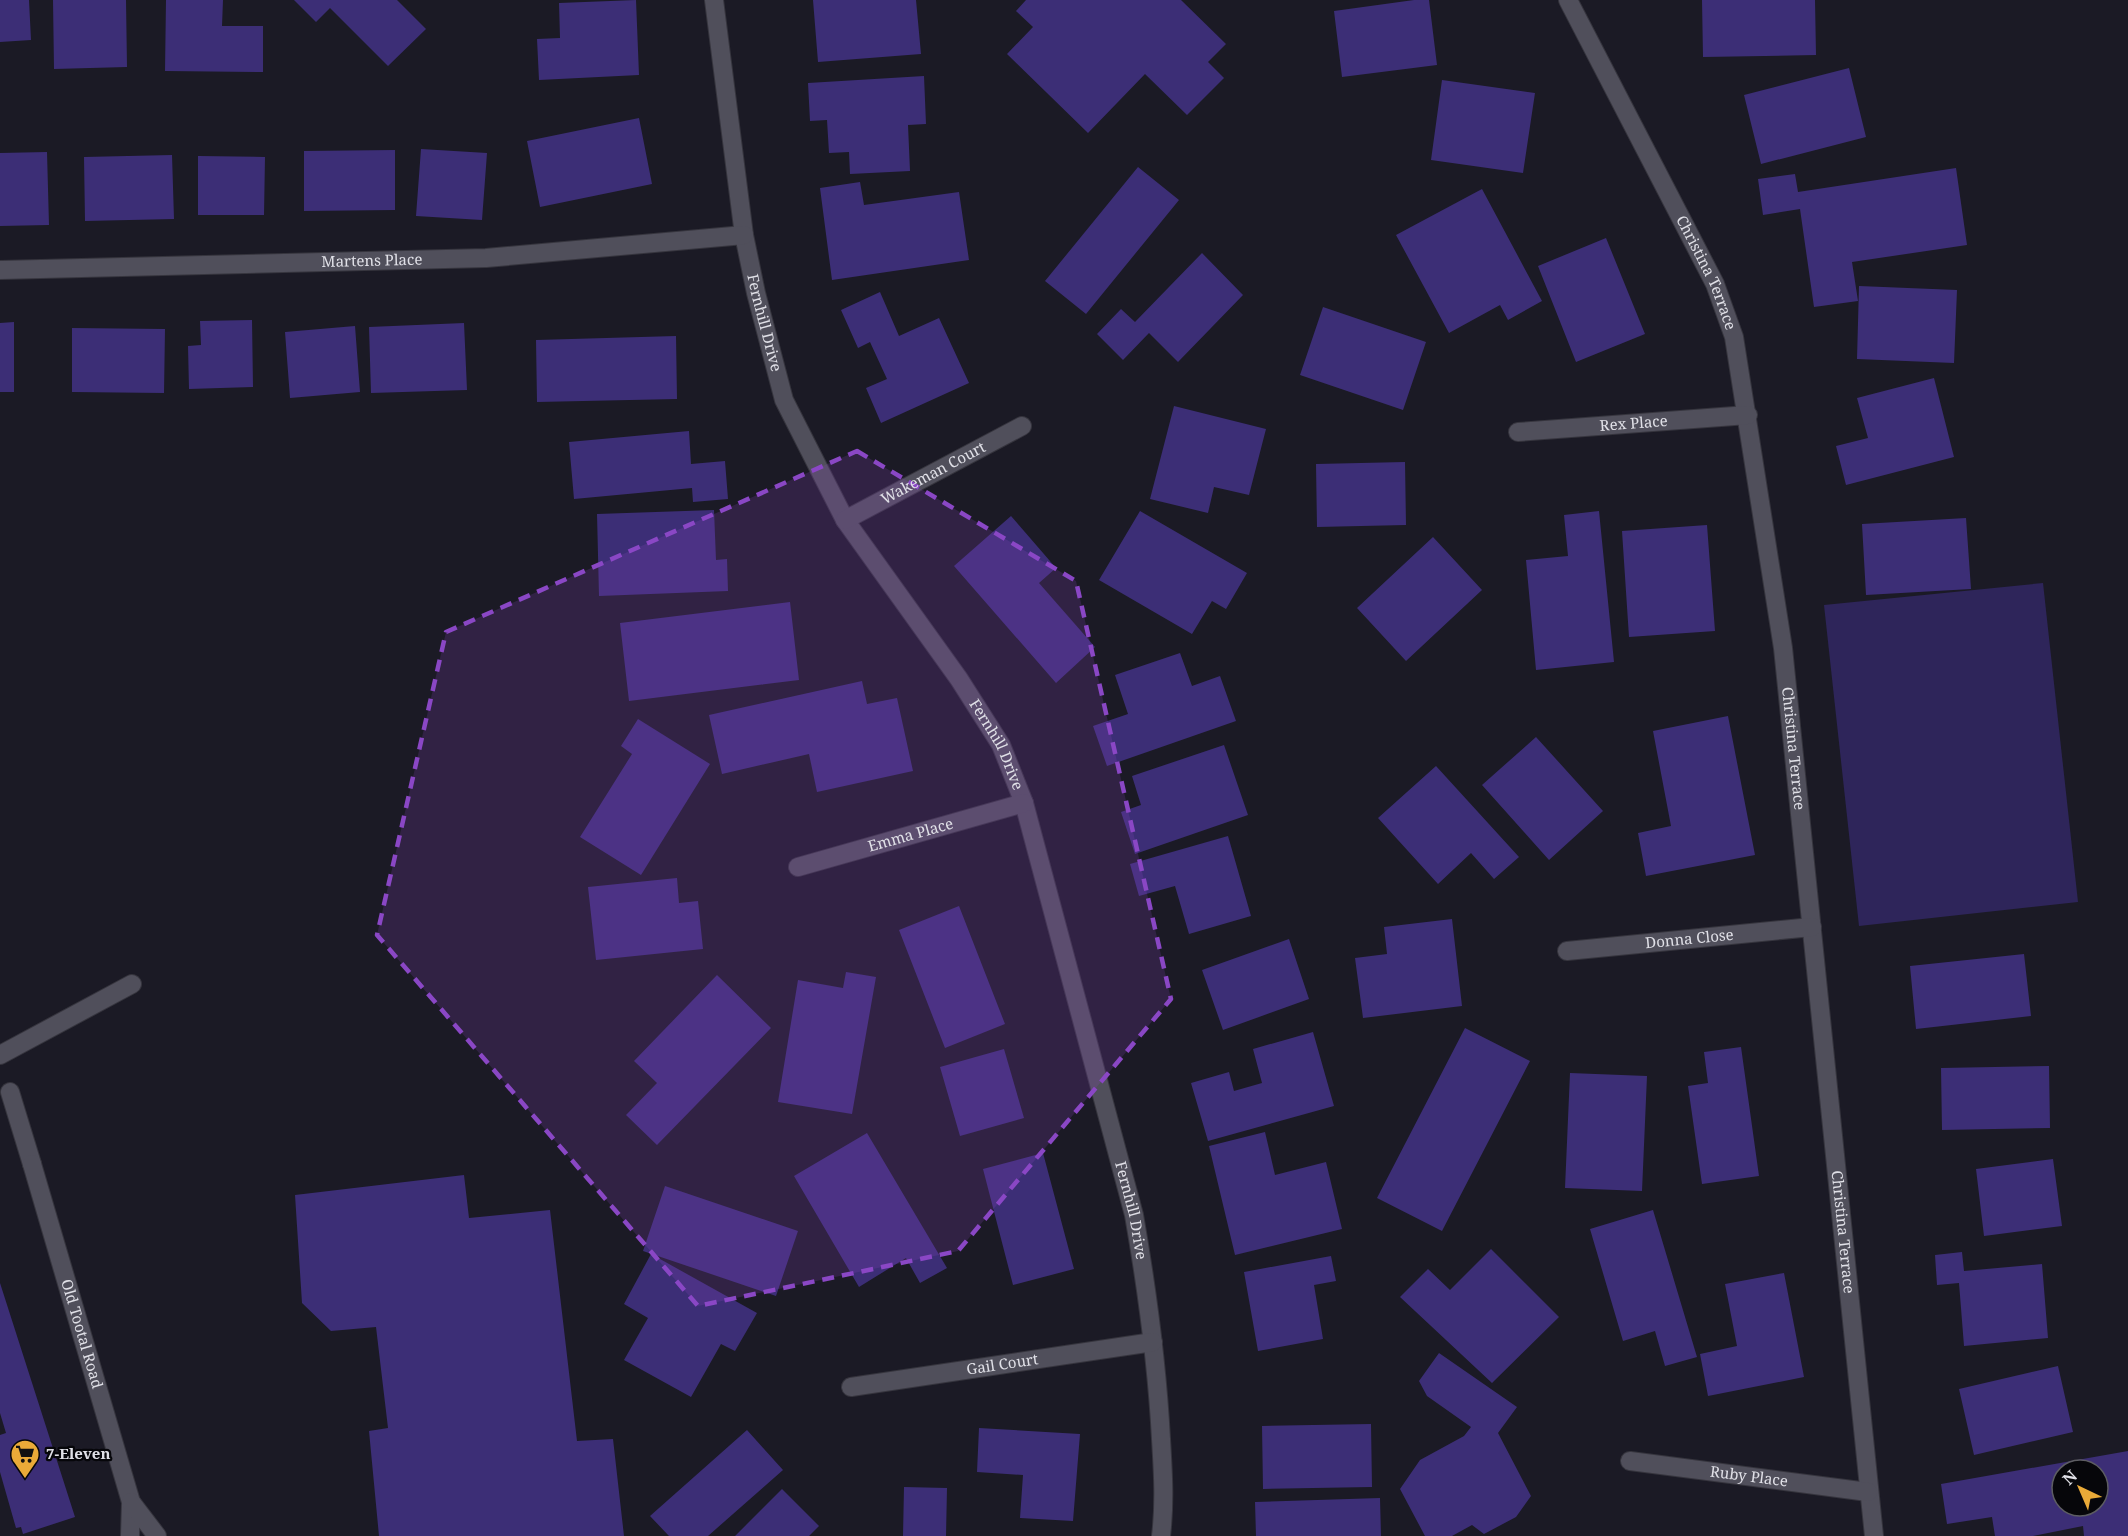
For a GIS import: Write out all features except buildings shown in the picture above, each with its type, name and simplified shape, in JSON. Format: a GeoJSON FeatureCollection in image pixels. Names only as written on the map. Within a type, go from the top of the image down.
{"type":"FeatureCollection","features":[{"type":"Feature","properties":{"kind":"street","name":"Fernhill Drive"},"geometry":{"type":"LineString","coordinates":[[714,0],[744,235],[784,400],[845,520],[959,679],[1000,745],[1024,803],[1134,1215],[1158,1386],[1164,1495],[1161,1536]]}},
{"type":"Feature","properties":{"kind":"street","name":"Christina Terrace"},"geometry":{"type":"LineString","coordinates":[[1568,0],[1715,284],[1734,337],[1783,648],[1874,1536]]}},
{"type":"Feature","properties":{"kind":"street","name":"Martens Place"},"geometry":{"type":"LineString","coordinates":[[0,270],[486,258],[744,235]]}},
{"type":"Feature","properties":{"kind":"street","name":"Rex Place"},"geometry":{"type":"LineString","coordinates":[[1518,432],[1748,415]]}},
{"type":"Feature","properties":{"kind":"street","name":"Wakeman Court"},"geometry":{"type":"LineString","coordinates":[[845,520],[1022,426]]}},
{"type":"Feature","properties":{"kind":"street","name":"Emma Place"},"geometry":{"type":"LineString","coordinates":[[798,867],[1024,803]]}},
{"type":"Feature","properties":{"kind":"street","name":"Donna Close"},"geometry":{"type":"LineString","coordinates":[[1567,951],[1812,927]]}},
{"type":"Feature","properties":{"kind":"street"},"geometry":{"type":"LineString","coordinates":[[0,1055],[132,984]]}},
{"type":"Feature","properties":{"kind":"street","name":"Old Tootal Road"},"geometry":{"type":"LineString","coordinates":[[10,1092],[131,1502],[130,1536]]}},
{"type":"Feature","properties":{"kind":"street","name":"Gail Court"},"geometry":{"type":"LineString","coordinates":[[851,1387],[1153,1342]]}},
{"type":"Feature","properties":{"kind":"street","name":"Ruby Place"},"geometry":{"type":"LineString","coordinates":[[1630,1461],[1868,1492]]}},
{"type":"Feature","properties":{"kind":"street","name":"Old Tootal Road"},"geometry":{"type":"LineString","coordinates":[[131,1502],[157,1536]]}},
{"type":"Feature","properties":{"kind":"highlighted area"},"geometry":{"type":"Polygon","coordinates":[[[857,451],[1076,581],[1171,999],[958,1251],[698,1306],[377,935],[446,632],[857,451]]]}},
{"type":"Feature","properties":{"kind":"shaded area"},"geometry":{"type":"Polygon","coordinates":[[[2043,583],[2078,902],[1859,926],[1824,605],[2043,583]]]}},
{"type":"Feature","properties":{"kind":"place","name":"7-Eleven"},"geometry":{"type":"Point","coordinates":[25,1480]}}]}
